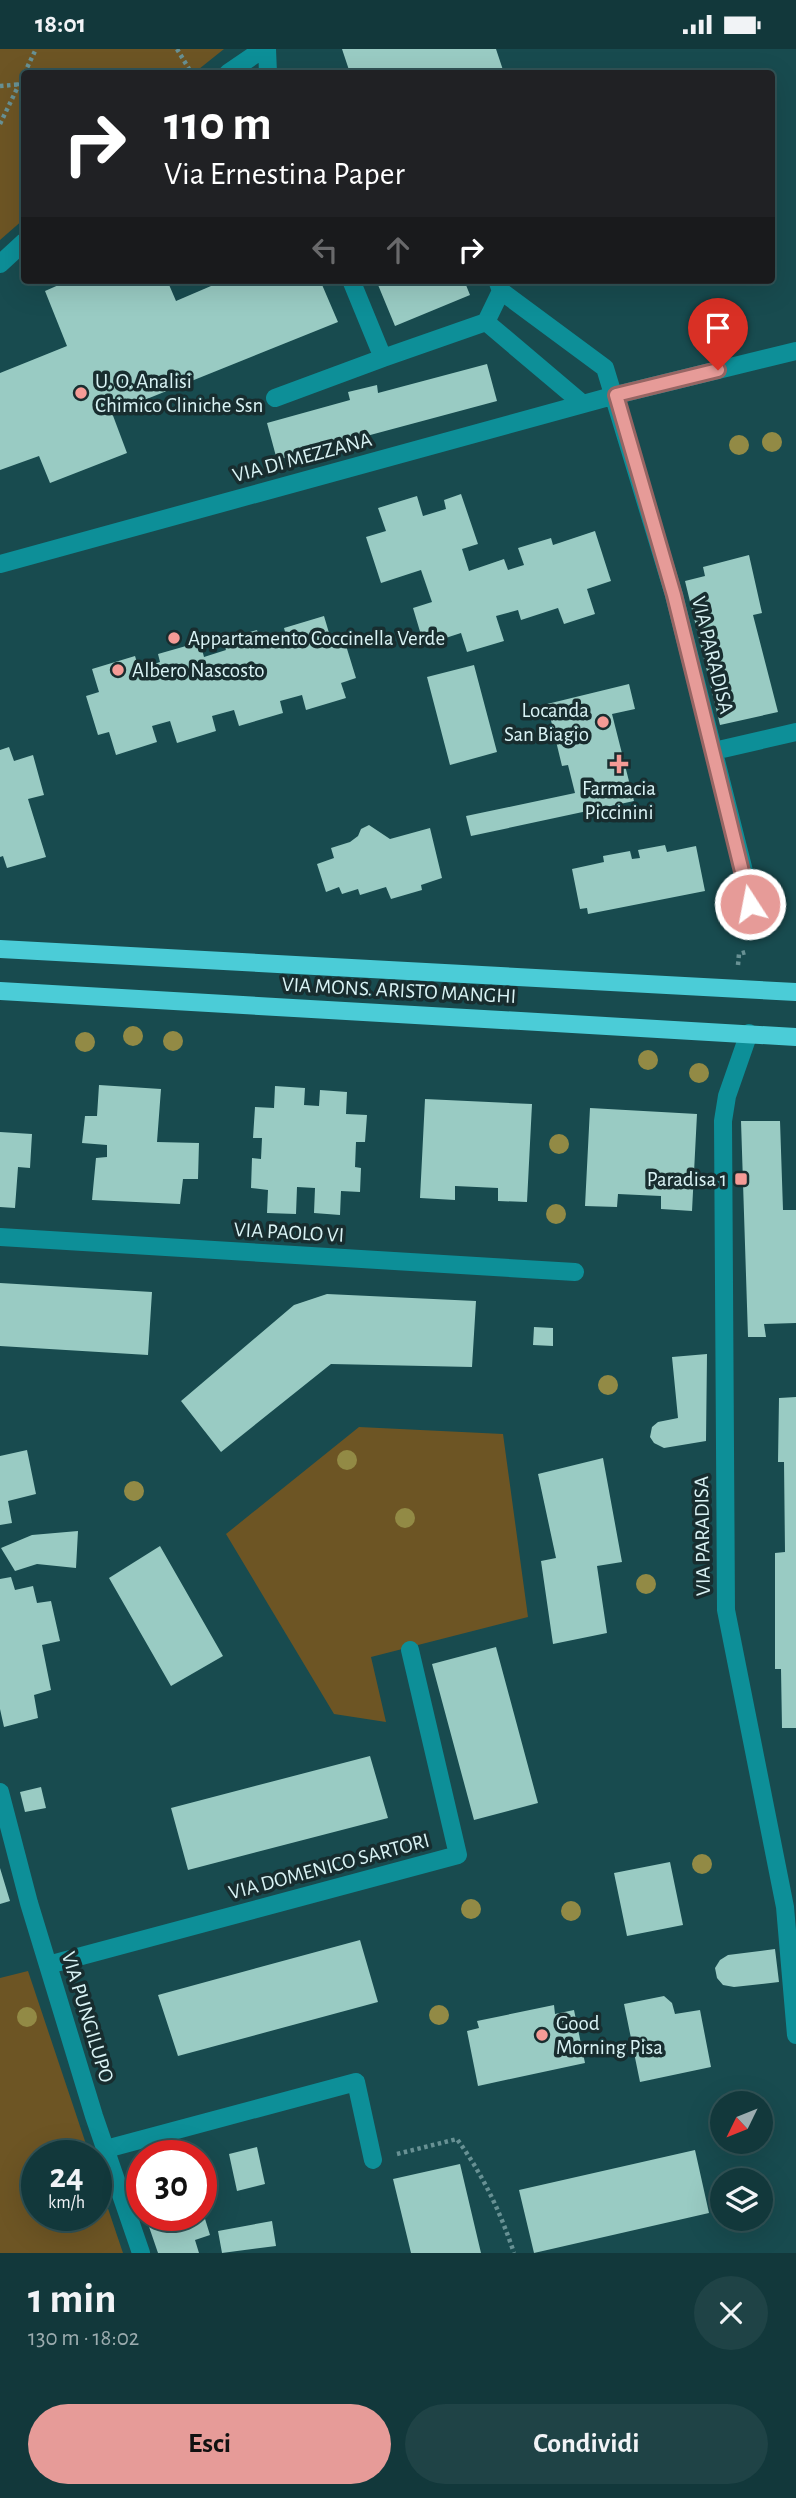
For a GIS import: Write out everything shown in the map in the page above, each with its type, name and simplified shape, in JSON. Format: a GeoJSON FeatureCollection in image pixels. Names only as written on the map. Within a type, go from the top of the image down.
{"type":"FeatureCollection","features":[{"type":"Feature","properties":{"kind":"main road","name":"VIA MONS. ARISTO MANGHI"},"geometry":{"type":"LineString","coordinates":[[0,949],[796,992]]}},
{"type":"Feature","properties":{"kind":"main road","name":"VIA MONS. ARISTO MANGHI"},"geometry":{"type":"LineString","coordinates":[[0,991],[796,1037]]}},
{"type":"Feature","properties":{"kind":"street"},"geometry":{"type":"LineString","coordinates":[[233,70],[265,49],[268,70]]}},
{"type":"Feature","properties":{"kind":"street"},"geometry":{"type":"LineString","coordinates":[[0,264],[21,245]]}},
{"type":"Feature","properties":{"kind":"street"},"geometry":{"type":"LineString","coordinates":[[353,284],[383,358]]}},
{"type":"Feature","properties":{"kind":"street"},"geometry":{"type":"LineString","coordinates":[[486,322],[499,285]]}},
{"type":"Feature","properties":{"kind":"street","name":"VIA PARADISA"},"geometry":{"type":"LineString","coordinates":[[499,285],[606,368],[674,595],[746,880],[754,929]]}},
{"type":"Feature","properties":{"kind":"street"},"geometry":{"type":"LineString","coordinates":[[275,398],[486,322]]}},
{"type":"Feature","properties":{"kind":"street"},"geometry":{"type":"LineString","coordinates":[[486,322],[583,404]]}},
{"type":"Feature","properties":{"kind":"street","name":"VIA DI MEZZANA"},"geometry":{"type":"LineString","coordinates":[[0,563],[616,395],[796,351]]}},
{"type":"Feature","properties":{"kind":"street"},"geometry":{"type":"LineString","coordinates":[[714,751],[796,732]]}},
{"type":"Feature","properties":{"kind":"street","name":"VIA PARADISA"},"geometry":{"type":"LineString","coordinates":[[748,1033],[727,1096],[723,1121],[726,1610],[793,1939],[796,2035]]}},
{"type":"Feature","properties":{"kind":"street","name":"VIA PAOLO VI"},"geometry":{"type":"LineString","coordinates":[[0,1237],[575,1272]]}},
{"type":"Feature","properties":{"kind":"street","name":"VIA DOMENICO SARTORI"},"geometry":{"type":"LineString","coordinates":[[48,1965],[458,1855],[410,1650]]}},
{"type":"Feature","properties":{"kind":"street","name":"VIA PUNGILUPO"},"geometry":{"type":"LineString","coordinates":[[0,1792],[48,1965],[103,2140]]}},
{"type":"Feature","properties":{"kind":"street"},"geometry":{"type":"LineString","coordinates":[[112,2147],[356,2082],[373,2160]]}},
{"type":"Feature","properties":{"kind":"street","name":"VIA PUNGILUPO"},"geometry":{"type":"LineString","coordinates":[[112,2167],[141,2253]]}},
{"type":"Feature","properties":{"kind":"path"},"geometry":{"type":"LineString","coordinates":[[28,70],[36,49]]}},
{"type":"Feature","properties":{"kind":"path"},"geometry":{"type":"LineString","coordinates":[[177,49],[190,70]]}},
{"type":"Feature","properties":{"kind":"path"},"geometry":{"type":"LineString","coordinates":[[0,86],[21,84]]}},
{"type":"Feature","properties":{"kind":"path"},"geometry":{"type":"LineString","coordinates":[[0,124],[21,86]]}},
{"type":"Feature","properties":{"kind":"path"},"geometry":{"type":"LineString","coordinates":[[373,2160],[457,2139],[482,2175],[504,2222],[513,2253]]}},
{"type":"Feature","properties":{"kind":"shaded area"},"geometry":{"type":"Polygon","coordinates":[[[0,49],[224,49],[198,70],[21,70],[21,222],[0,240],[0,49]]]}},
{"type":"Feature","properties":{"kind":"shaded area"},"geometry":{"type":"Polygon","coordinates":[[[359,1427],[503,1434],[528,1617],[371,1657],[386,1722],[334,1714],[226,1534],[359,1427]]]}},
{"type":"Feature","properties":{"kind":"shaded area"},"geometry":{"type":"Polygon","coordinates":[[[28,1971],[85,2140],[21,2140],[21,2231],[112,2231],[112,2220],[123,2253],[0,2253],[0,1978],[28,1971]]]}},
{"type":"Feature","properties":{"kind":"building"},"geometry":{"type":"Polygon","coordinates":[[[342,49],[496,49],[503,70],[349,70],[342,49]]]}},
{"type":"Feature","properties":{"kind":"building","name":"U. O. Analisi Chimico Cliniche Ssn"},"geometry":{"type":"Polygon","coordinates":[[[61,284],[169,284],[176,301],[216,284],[322,284],[338,322],[112,413],[127,453],[50,483],[39,456],[0,470],[0,373],[67,346],[45,291],[61,284]]]}},
{"type":"Feature","properties":{"kind":"building"},"geometry":{"type":"Polygon","coordinates":[[[378,284],[466,284],[470,295],[395,326],[378,284]]]}},
{"type":"Feature","properties":{"kind":"building"},"geometry":{"type":"Polygon","coordinates":[[[487,364],[497,401],[277,460],[267,423],[350,400],[348,392],[377,385],[378,393],[487,364]]]}},
{"type":"Feature","properties":{"kind":"building"},"geometry":{"type":"Polygon","coordinates":[[[461,494],[478,544],[462,549],[469,571],[504,559],[508,570],[524,565],[518,548],[551,538],[553,545],[595,531],[611,581],[587,589],[595,614],[564,624],[558,608],[521,620],[518,610],[496,616],[504,641],[467,652],[461,633],[424,645],[413,608],[432,602],[421,570],[381,583],[366,537],[386,531],[378,508],[417,496],[423,516],[446,509],[444,500],[461,494]]]}},
{"type":"Feature","properties":{"kind":"building"},"geometry":{"type":"Polygon","coordinates":[[[749,555],[762,613],[753,615],[778,712],[720,725],[685,581],[705,576],[703,567],[749,555]]]}},
{"type":"Feature","properties":{"kind":"building"},"geometry":{"type":"Polygon","coordinates":[[[324,616],[332,643],[344,639],[356,678],[341,683],[346,698],[306,710],[302,695],[280,701],[283,713],[239,726],[234,710],[212,716],[216,731],[177,743],[170,721],[152,726],[157,742],[116,755],[109,732],[98,735],[86,696],[99,692],[92,669],[135,656],[139,669],[160,662],[158,654],[200,642],[204,657],[226,650],[222,640],[257,630],[262,646],[287,639],[284,628],[324,616]]]}},
{"type":"Feature","properties":{"kind":"building"},"geometry":{"type":"Polygon","coordinates":[[[474,665],[497,752],[450,765],[427,677],[474,665]]]}},
{"type":"Feature","properties":{"kind":"building"},"geometry":{"type":"Polygon","coordinates":[[[629,684],[635,709],[612,714],[634,801],[471,836],[466,816],[575,793],[568,765],[562,766],[547,704],[629,684]]]}},
{"type":"Feature","properties":{"kind":"building"},"geometry":{"type":"Polygon","coordinates":[[[9,747],[14,761],[33,755],[44,795],[28,799],[46,857],[7,868],[3,856],[0,857],[0,750],[9,747]]]}},
{"type":"Feature","properties":{"kind":"building"},"geometry":{"type":"Polygon","coordinates":[[[369,825],[390,839],[430,828],[442,878],[421,885],[422,890],[391,899],[386,887],[360,895],[358,889],[342,894],[339,887],[326,892],[317,864],[334,858],[331,848],[350,842],[358,836],[361,829],[369,825]]]}},
{"type":"Feature","properties":{"kind":"building"},"geometry":{"type":"Polygon","coordinates":[[[665,845],[667,852],[696,846],[705,891],[588,914],[587,908],[580,909],[572,869],[604,862],[603,856],[630,851],[632,859],[640,858],[638,850],[665,845]]]}},
{"type":"Feature","properties":{"kind":"building"},"geometry":{"type":"Polygon","coordinates":[[[99,1085],[161,1089],[157,1142],[199,1143],[198,1179],[183,1179],[180,1204],[92,1200],[96,1158],[107,1157],[107,1145],[82,1143],[85,1116],[97,1116],[99,1085]]]}},
{"type":"Feature","properties":{"kind":"building"},"geometry":{"type":"Polygon","coordinates":[[[275,1086],[305,1088],[304,1105],[319,1106],[320,1090],[347,1092],[346,1114],[367,1115],[365,1142],[356,1142],[355,1167],[361,1168],[360,1192],[341,1191],[340,1215],[314,1213],[315,1188],[297,1187],[296,1214],[267,1213],[268,1190],[251,1188],[252,1158],[261,1159],[262,1138],[253,1138],[255,1107],[274,1108],[275,1086]]]}},
{"type":"Feature","properties":{"kind":"building"},"geometry":{"type":"Polygon","coordinates":[[[425,1099],[532,1104],[527,1202],[498,1201],[498,1188],[455,1186],[455,1200],[420,1198],[425,1099]]]}},
{"type":"Feature","properties":{"kind":"building"},"geometry":{"type":"Polygon","coordinates":[[[590,1108],[697,1114],[692,1211],[661,1209],[661,1196],[618,1194],[617,1207],[585,1206],[590,1108]]]}},
{"type":"Feature","properties":{"kind":"building"},"geometry":{"type":"Polygon","coordinates":[[[741,1121],[780,1121],[783,1210],[796,1210],[796,1323],[764,1324],[766,1337],[748,1337],[741,1121]]]}},
{"type":"Feature","properties":{"kind":"building"},"geometry":{"type":"Polygon","coordinates":[[[0,1132],[32,1134],[30,1168],[18,1167],[15,1208],[0,1207],[0,1132]]]}},
{"type":"Feature","properties":{"kind":"building"},"geometry":{"type":"Polygon","coordinates":[[[0,1283],[152,1292],[148,1355],[0,1346],[0,1283]]]}},
{"type":"Feature","properties":{"kind":"building"},"geometry":{"type":"Polygon","coordinates":[[[327,1294],[476,1301],[472,1367],[331,1364],[221,1452],[181,1401],[294,1305],[327,1294]]]}},
{"type":"Feature","properties":{"kind":"building"},"geometry":{"type":"Polygon","coordinates":[[[534,1327],[553,1328],[553,1346],[533,1345],[534,1327]]]}},
{"type":"Feature","properties":{"kind":"building"},"geometry":{"type":"Polygon","coordinates":[[[707,1354],[706,1441],[664,1448],[654,1443],[650,1437],[652,1427],[658,1422],[678,1418],[672,1357],[707,1354]]]}},
{"type":"Feature","properties":{"kind":"building"},"geometry":{"type":"Polygon","coordinates":[[[796,1397],[796,1728],[782,1728],[781,1669],[775,1669],[775,1553],[785,1552],[784,1462],[778,1462],[779,1398],[796,1397]]]}},
{"type":"Feature","properties":{"kind":"building"},"geometry":{"type":"Polygon","coordinates":[[[27,1450],[36,1494],[8,1501],[12,1523],[0,1525],[0,1456],[27,1450]]]}},
{"type":"Feature","properties":{"kind":"building"},"geometry":{"type":"Polygon","coordinates":[[[603,1458],[622,1562],[597,1566],[607,1633],[553,1644],[541,1561],[556,1558],[538,1474],[603,1458]]]}},
{"type":"Feature","properties":{"kind":"building"},"geometry":{"type":"Polygon","coordinates":[[[78,1531],[76,1568],[37,1564],[15,1571],[1,1548],[32,1535],[78,1531]]]}},
{"type":"Feature","properties":{"kind":"building"},"geometry":{"type":"Polygon","coordinates":[[[160,1546],[223,1656],[171,1686],[109,1578],[160,1546]]]}},
{"type":"Feature","properties":{"kind":"building"},"geometry":{"type":"Polygon","coordinates":[[[11,1577],[15,1590],[33,1586],[37,1603],[51,1601],[60,1641],[42,1645],[51,1690],[34,1695],[38,1718],[4,1727],[0,1709],[0,1579],[11,1577]]]}},
{"type":"Feature","properties":{"kind":"building"},"geometry":{"type":"Polygon","coordinates":[[[496,1647],[538,1803],[474,1820],[432,1664],[496,1647]]]}},
{"type":"Feature","properties":{"kind":"building"},"geometry":{"type":"Polygon","coordinates":[[[370,1756],[388,1818],[188,1870],[171,1808],[370,1756]]]}},
{"type":"Feature","properties":{"kind":"building"},"geometry":{"type":"Polygon","coordinates":[[[41,1787],[46,1808],[25,1812],[20,1792],[41,1787]]]}},
{"type":"Feature","properties":{"kind":"building"},"geometry":{"type":"Polygon","coordinates":[[[670,1862],[683,1925],[627,1936],[614,1873],[670,1862]]]}},
{"type":"Feature","properties":{"kind":"building"},"geometry":{"type":"Polygon","coordinates":[[[0,1868],[10,1901],[0,1904],[0,1868]]]}},
{"type":"Feature","properties":{"kind":"building"},"geometry":{"type":"Polygon","coordinates":[[[360,1940],[378,2002],[178,2056],[158,1995],[360,1940]]]}},
{"type":"Feature","properties":{"kind":"building"},"geometry":{"type":"Polygon","coordinates":[[[775,1949],[779,1982],[734,1987],[723,1985],[717,1978],[715,1968],[720,1960],[728,1955],[775,1949]]]}},
{"type":"Feature","properties":{"kind":"building"},"geometry":{"type":"Polygon","coordinates":[[[664,1996],[672,2003],[675,2014],[700,2010],[711,2067],[640,2082],[624,2004],[664,1996]]]}},
{"type":"Feature","properties":{"kind":"building"},"geometry":{"type":"Polygon","coordinates":[[[554,2005],[555,2014],[574,2010],[585,2063],[478,2086],[467,2031],[479,2028],[477,2021],[554,2005]]]}},
{"type":"Feature","properties":{"kind":"building"},"geometry":{"type":"Polygon","coordinates":[[[257,2147],[265,2184],[237,2191],[229,2154],[257,2147]]]}},
{"type":"Feature","properties":{"kind":"building"},"geometry":{"type":"Polygon","coordinates":[[[695,2150],[709,2213],[534,2253],[519,2190],[695,2150]]]}},
{"type":"Feature","properties":{"kind":"building"},"geometry":{"type":"Polygon","coordinates":[[[460,2164],[481,2253],[411,2253],[393,2179],[460,2164]]]}},
{"type":"Feature","properties":{"kind":"building"},"geometry":{"type":"Polygon","coordinates":[[[272,2221],[276,2246],[222,2253],[218,2231],[272,2221]]]}},
{"type":"Feature","properties":{"kind":"building"},"geometry":{"type":"Polygon","coordinates":[[[150,2231],[209,2231],[210,2235],[195,2240],[199,2253],[158,2253],[150,2231]]]}},
{"type":"Feature","properties":{"kind":"place","name":"U. O. Analisi Chimico Cliniche Ssn"},"geometry":{"type":"Point","coordinates":[81,393]}},
{"type":"Feature","properties":{"kind":"place","name":"Appartamento Coccinella Verde"},"geometry":{"type":"Point","coordinates":[174,638]}},
{"type":"Feature","properties":{"kind":"place","name":"Albero Nascosto"},"geometry":{"type":"Point","coordinates":[118,670]}},
{"type":"Feature","properties":{"kind":"place","name":"Locanda San Biagio"},"geometry":{"type":"Point","coordinates":[603,722]}},
{"type":"Feature","properties":{"kind":"place","name":"Farmacia Piccinini"},"geometry":{"type":"Point","coordinates":[619,764]}},
{"type":"Feature","properties":{"kind":"place","name":"Paradisa 1"},"geometry":{"type":"Point","coordinates":[741,1179]}},
{"type":"Feature","properties":{"kind":"place","name":"Good Morning Pisa"},"geometry":{"type":"Point","coordinates":[542,2035]}},
{"type":"Feature","properties":{"kind":"route"},"geometry":{"type":"LineString","coordinates":[[718,370],[616,395],[674,595],[750,904]]}}]}
